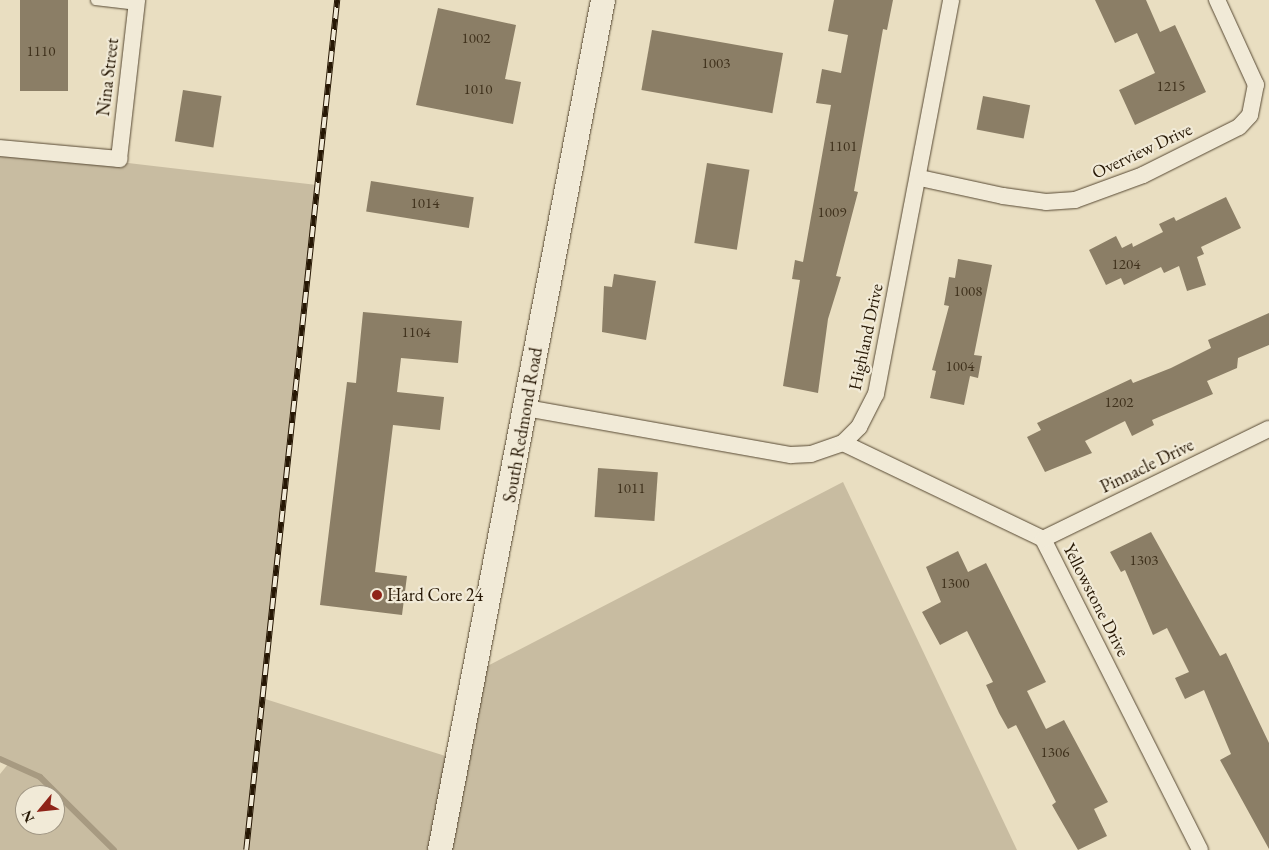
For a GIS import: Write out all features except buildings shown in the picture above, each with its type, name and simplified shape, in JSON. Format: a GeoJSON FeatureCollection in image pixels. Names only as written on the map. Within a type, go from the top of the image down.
{"type":"FeatureCollection","features":[{"type":"Feature","properties":{"kind":"street","name":"South Redmond Road"},"geometry":{"type":"LineString","coordinates":[[440,850],[603,0]]}},
{"type":"Feature","properties":{"kind":"street","name":"Highland Drive"},"geometry":{"type":"LineString","coordinates":[[526,408],[791,455],[811,454],[843,443],[858,427],[876,394],[920,178],[952,0]]}},
{"type":"Feature","properties":{"kind":"street","name":"Overview Drive"},"geometry":{"type":"LineString","coordinates":[[920,178],[1003,196],[1046,202],[1075,200],[1143,175],[1240,127],[1250,115],[1256,85],[1217,0]]}},
{"type":"Feature","properties":{"kind":"street","name":"Nina Street"},"geometry":{"type":"LineString","coordinates":[[0,148],[119,159],[137,2]]}},
{"type":"Feature","properties":{"kind":"street","name":"Pinnacle Drive"},"geometry":{"type":"LineString","coordinates":[[1043,540],[1269,429]]}},
{"type":"Feature","properties":{"kind":"street","name":"Yellowstone Drive"},"geometry":{"type":"LineString","coordinates":[[843,443],[1043,540],[1200,850]]}},
{"type":"Feature","properties":{"kind":"lane"},"geometry":{"type":"LineString","coordinates":[[95,0],[137,2]]}},
{"type":"Feature","properties":{"kind":"shaded area"},"geometry":{"type":"Polygon","coordinates":[[[0,148],[317,185],[262,698],[458,760],[440,850],[0,850],[0,774],[9,763],[0,759],[0,148]]]}},
{"type":"Feature","properties":{"kind":"shaded area"},"geometry":{"type":"Polygon","coordinates":[[[843,482],[1017,850],[442,850],[474,673],[843,482]]]}},
{"type":"Feature","properties":{"kind":"waterway"},"geometry":{"type":"LineString","coordinates":[[0,759],[40,777],[114,850]]}},
{"type":"Feature","properties":{"kind":"railway"},"geometry":{"type":"LineString","coordinates":[[246,850],[337,0]]}},
{"type":"Feature","properties":{"kind":"place","name":"Hard Core 24"},"geometry":{"type":"Point","coordinates":[377,595]}}]}
